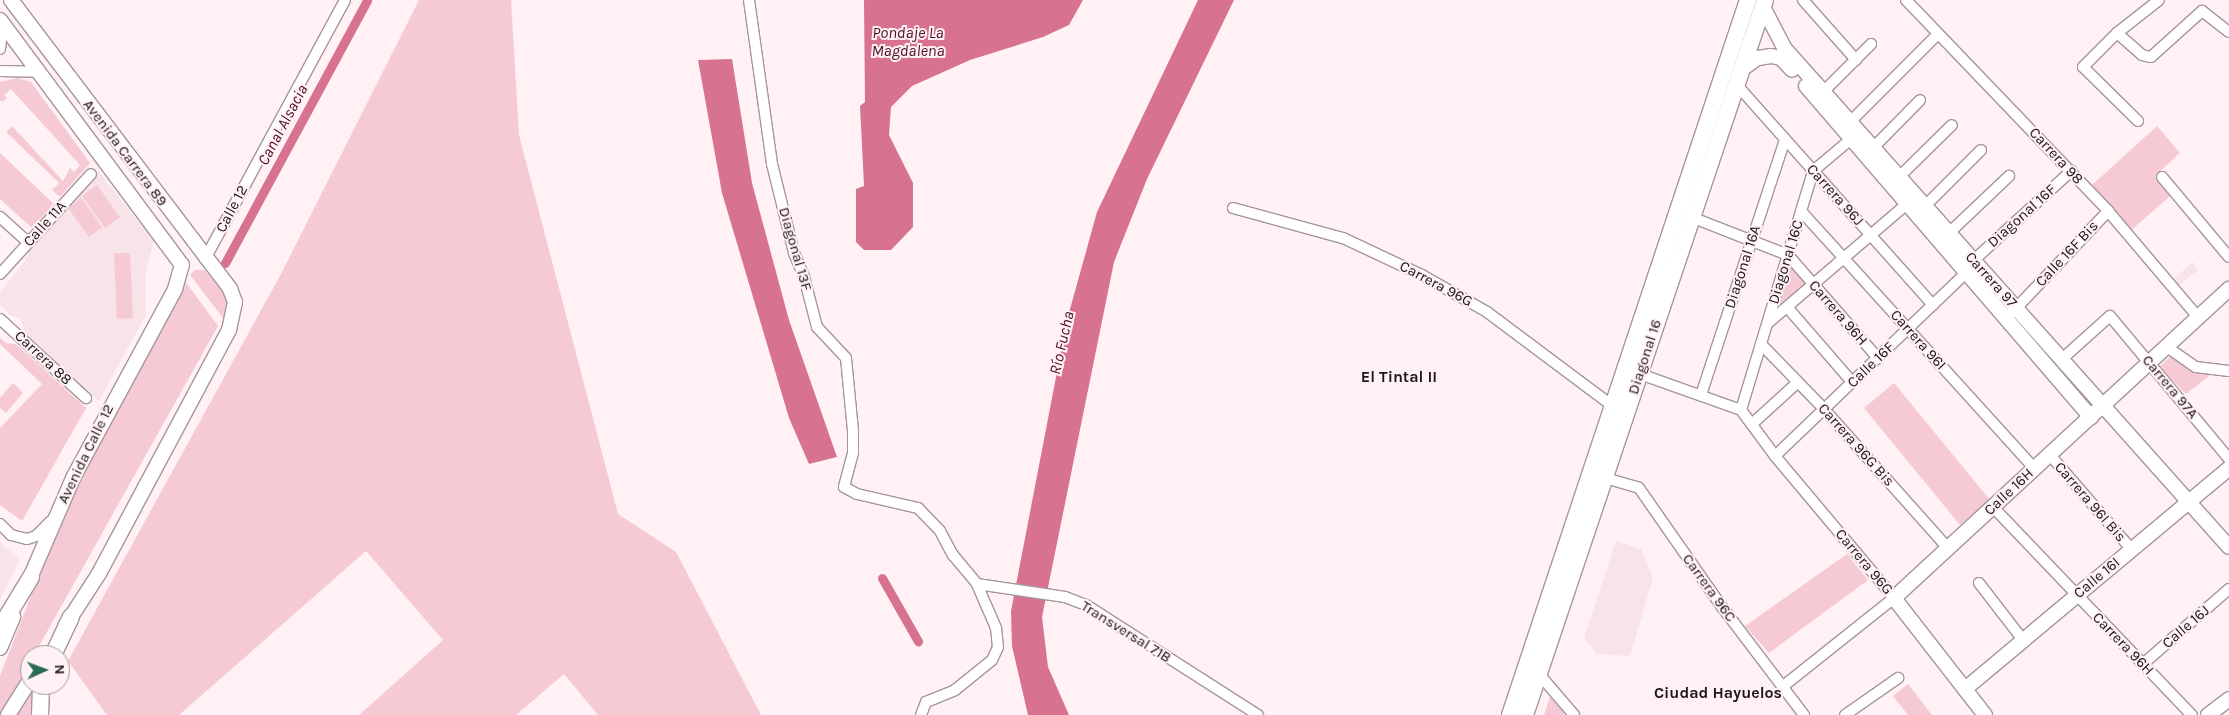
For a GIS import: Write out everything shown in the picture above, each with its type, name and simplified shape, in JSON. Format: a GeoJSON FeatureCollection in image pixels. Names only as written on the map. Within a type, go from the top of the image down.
{"type":"FeatureCollection","features":[{"type":"Feature","properties":{"kind":"main road","name":"Diagonal 16"},"geometry":{"type":"LineString","coordinates":[[1525,715],[1739,76],[1759,2]]}},
{"type":"Feature","properties":{"kind":"main road","name":"Diagonal 16"},"geometry":{"type":"LineString","coordinates":[[1510,715],[1614,407],[1759,2]]}},
{"type":"Feature","properties":{"kind":"main road"},"geometry":{"type":"LineString","coordinates":[[0,628],[31,577]]}},
{"type":"Feature","properties":{"kind":"main road"},"geometry":{"type":"LineString","coordinates":[[57,645],[71,617]]}},
{"type":"Feature","properties":{"kind":"main road"},"geometry":{"type":"LineString","coordinates":[[40,715],[41,695]]}},
{"type":"Feature","properties":{"kind":"street","name":"Avenida Carrera 89"},"geometry":{"type":"LineString","coordinates":[[12,0],[230,290],[235,307],[229,330],[100,572],[71,617]]}},
{"type":"Feature","properties":{"kind":"street","name":"Calle 12"},"geometry":{"type":"LineString","coordinates":[[205,259],[345,0]]}},
{"type":"Feature","properties":{"kind":"street","name":"Diagonal 13F"},"geometry":{"type":"LineString","coordinates":[[749,0],[772,164],[794,253],[804,277],[817,327],[846,358],[854,430],[852,453],[844,487],[857,494],[918,508],[940,531],[953,555],[977,584]]}},
{"type":"Feature","properties":{"kind":"street"},"geometry":{"type":"LineString","coordinates":[[1803,0],[1856,60]]}},
{"type":"Feature","properties":{"kind":"street"},"geometry":{"type":"LineString","coordinates":[[2138,121],[2082,67],[2117,33],[2159,0]]}},
{"type":"Feature","properties":{"kind":"street","name":"Carrera 98"},"geometry":{"type":"LineString","coordinates":[[1908,1],[2108,211],[2198,318]]}},
{"type":"Feature","properties":{"kind":"street","name":"Carrera 97"},"geometry":{"type":"LineString","coordinates":[[1759,2],[1779,42],[1824,92],[1907,204],[2091,417]]}},
{"type":"Feature","properties":{"kind":"street"},"geometry":{"type":"LineString","coordinates":[[2117,33],[2142,55],[2151,58],[2202,11],[2207,11],[2229,32]]}},
{"type":"Feature","properties":{"kind":"street","name":"Avenida Carrera 89"},"geometry":{"type":"LineString","coordinates":[[2,23],[182,265]]}},
{"type":"Feature","properties":{"kind":"street"},"geometry":{"type":"LineString","coordinates":[[0,49],[2,23]]}},
{"type":"Feature","properties":{"kind":"street"},"geometry":{"type":"LineString","coordinates":[[1814,171],[1853,131],[1938,34]]}},
{"type":"Feature","properties":{"kind":"street"},"geometry":{"type":"LineString","coordinates":[[1824,92],[1871,44]]}},
{"type":"Feature","properties":{"kind":"street","name":"Carrera 97"},"geometry":{"type":"LineString","coordinates":[[1739,76],[1764,56],[1781,58],[1853,131],[1873,148],[2229,547]]}},
{"type":"Feature","properties":{"kind":"street"},"geometry":{"type":"LineString","coordinates":[[0,71],[39,72]]}},
{"type":"Feature","properties":{"kind":"street","name":"Carrera 96J"},"geometry":{"type":"LineString","coordinates":[[1739,76],[1785,139],[1933,305]]}},
{"type":"Feature","properties":{"kind":"street"},"geometry":{"type":"LineString","coordinates":[[1873,148],[1920,100]]}},
{"type":"Feature","properties":{"kind":"street"},"geometry":{"type":"LineString","coordinates":[[1899,177],[1952,124]]}},
{"type":"Feature","properties":{"kind":"street","name":"Diagonal 16A"},"geometry":{"type":"LineString","coordinates":[[1701,395],[1785,139]]}},
{"type":"Feature","properties":{"kind":"street"},"geometry":{"type":"LineString","coordinates":[[1925,206],[1981,150]]}},
{"type":"Feature","properties":{"kind":"street","name":"Diagonal 16C"},"geometry":{"type":"LineString","coordinates":[[1741,410],[1814,171]]}},
{"type":"Feature","properties":{"kind":"street","name":"Diagonal 16F"},"geometry":{"type":"LineString","coordinates":[[1974,260],[2071,172]]}},
{"type":"Feature","properties":{"kind":"street","name":"Calle 11A"},"geometry":{"type":"LineString","coordinates":[[0,274],[91,174]]}},
{"type":"Feature","properties":{"kind":"street"},"geometry":{"type":"LineString","coordinates":[[1949,233],[2009,176]]}},
{"type":"Feature","properties":{"kind":"street"},"geometry":{"type":"LineString","coordinates":[[2162,177],[2229,258]]}},
{"type":"Feature","properties":{"kind":"street"},"geometry":{"type":"LineString","coordinates":[[1767,324],[1907,204]]}},
{"type":"Feature","properties":{"kind":"street","name":"Carrera 96G"},"geometry":{"type":"LineString","coordinates":[[1233,208],[1343,238],[1422,275],[1487,312],[1614,407]]}},
{"type":"Feature","properties":{"kind":"street","name":"Carrera 96I"},"geometry":{"type":"LineString","coordinates":[[1802,211],[2035,469]]}},
{"type":"Feature","properties":{"kind":"street","name":"Calle 16F Bis"},"geometry":{"type":"LineString","coordinates":[[2006,319],[2108,211]]}},
{"type":"Feature","properties":{"kind":"street"},"geometry":{"type":"LineString","coordinates":[[0,217],[28,242]]}},
{"type":"Feature","properties":{"kind":"street","name":"Carrera 96H"},"geometry":{"type":"LineString","coordinates":[[1692,217],[1788,255],[1878,358]]}},
{"type":"Feature","properties":{"kind":"street"},"geometry":{"type":"LineString","coordinates":[[182,265],[205,259]]}},
{"type":"Feature","properties":{"kind":"street","name":"Avenida Calle 12"},"geometry":{"type":"LineString","coordinates":[[0,648],[58,512],[103,419],[175,289],[182,265]]}},
{"type":"Feature","properties":{"kind":"street","name":"Calle 16F"},"geometry":{"type":"LineString","coordinates":[[1775,456],[1966,273]]}},
{"type":"Feature","properties":{"kind":"street","name":"Calle 16H"},"geometry":{"type":"LineString","coordinates":[[1782,687],[1894,598],[2229,289]]}},
{"type":"Feature","properties":{"kind":"street"},"geometry":{"type":"LineString","coordinates":[[1787,307],[1852,382]]}},
{"type":"Feature","properties":{"kind":"street","name":"Carrera 97A"},"geometry":{"type":"LineString","coordinates":[[2062,359],[2110,316],[2229,459]]}},
{"type":"Feature","properties":{"kind":"street","name":"Carrera 88"},"geometry":{"type":"LineString","coordinates":[[0,319],[86,398]]}},
{"type":"Feature","properties":{"kind":"street","name":"Carrera 96G Bis"},"geometry":{"type":"LineString","coordinates":[[1762,344],[1824,409],[1948,548]]}},
{"type":"Feature","properties":{"kind":"street"},"geometry":{"type":"LineString","coordinates":[[2167,347],[2196,366],[2229,371]]}},
{"type":"Feature","properties":{"kind":"street"},"geometry":{"type":"LineString","coordinates":[[1640,374],[1741,410]]}},
{"type":"Feature","properties":{"kind":"street"},"geometry":{"type":"LineString","coordinates":[[1752,424],[1798,382]]}},
{"type":"Feature","properties":{"kind":"street","name":"Carrera 96G"},"geometry":{"type":"LineString","coordinates":[[1741,410],[1775,456],[1894,598],[1986,715]]}},
{"type":"Feature","properties":{"kind":"street","name":"Carrera 96I Bis"},"geometry":{"type":"LineString","coordinates":[[2050,455],[2131,549]]}},
{"type":"Feature","properties":{"kind":"street","name":"Calle 16I"},"geometry":{"type":"LineString","coordinates":[[1965,689],[2229,468]]}},
{"type":"Feature","properties":{"kind":"street","name":"Carrera 96C"},"geometry":{"type":"LineString","coordinates":[[1605,478],[1638,488],[1804,715]]}},
{"type":"Feature","properties":{"kind":"street","name":"Carrera 96H"},"geometry":{"type":"LineString","coordinates":[[1993,507],[2192,715]]}},
{"type":"Feature","properties":{"kind":"street"},"geometry":{"type":"LineString","coordinates":[[0,524],[11,534],[22,539],[32,538],[58,512]]}},
{"type":"Feature","properties":{"kind":"street"},"geometry":{"type":"LineString","coordinates":[[1979,583],[2023,640]]}},
{"type":"Feature","properties":{"kind":"street"},"geometry":{"type":"LineString","coordinates":[[921,715],[926,702],[955,690],[992,660],[998,647],[996,628],[977,584]]}},
{"type":"Feature","properties":{"kind":"street","name":"Transversal 71B"},"geometry":{"type":"LineString","coordinates":[[977,584],[1010,587],[1066,597],[1086,605],[1258,715]]}},
{"type":"Feature","properties":{"kind":"street","name":"Calle 16J"},"geometry":{"type":"LineString","coordinates":[[2143,664],[2229,589]]}},
{"type":"Feature","properties":{"kind":"street"},"geometry":{"type":"LineString","coordinates":[[53,645],[71,617]]}},
{"type":"Feature","properties":{"kind":"street"},"geometry":{"type":"LineString","coordinates":[[1539,674],[1574,715]]}},
{"type":"Feature","properties":{"kind":"street"},"geometry":{"type":"LineString","coordinates":[[1845,715],[1898,678]]}},
{"type":"Feature","properties":{"kind":"street"},"geometry":{"type":"LineString","coordinates":[[8,715],[21,695]]}},
{"type":"Feature","properties":{"kind":"street"},"geometry":{"type":"LineString","coordinates":[[2208,715],[2229,699]]}},
{"type":"Feature","properties":{"kind":"shaded area"},"geometry":{"type":"Polygon","coordinates":[[[419,0],[511,0],[519,135],[618,514],[676,552],[761,715],[598,715],[564,674],[516,715],[359,715],[443,640],[366,551],[179,715],[107,715],[70,664],[70,657],[281,274],[419,0]]]}},
{"type":"Feature","properties":{"kind":"shaded area"},"geometry":{"type":"Polygon","coordinates":[[[17,78],[31,82],[90,163],[60,197],[52,190],[59,183],[6,132],[12,126],[63,181],[70,168],[74,172],[80,165],[11,89],[4,95],[7,98],[2,102],[0,100],[0,82],[17,78]]]}},
{"type":"Feature","properties":{"kind":"shaded area"},"geometry":{"type":"Polygon","coordinates":[[[2157,126],[2180,153],[2155,176],[2170,196],[2130,231],[2091,186],[2157,126]]]}},
{"type":"Feature","properties":{"kind":"shaded area"},"geometry":{"type":"Polygon","coordinates":[[[0,153],[54,204],[32,228],[0,199],[0,153]]]}},
{"type":"Feature","properties":{"kind":"shaded area"},"geometry":{"type":"Polygon","coordinates":[[[99,172],[154,241],[146,270],[146,315],[99,401],[26,335],[20,318],[10,315],[0,305],[0,292],[25,261],[32,245],[99,172]]]}},
{"type":"Feature","properties":{"kind":"shaded area"},"geometry":{"type":"Polygon","coordinates":[[[97,185],[120,217],[105,228],[82,196],[97,185]]]}},
{"type":"Feature","properties":{"kind":"shaded area"},"geometry":{"type":"Polygon","coordinates":[[[81,198],[102,227],[89,237],[68,208],[81,198]]]}},
{"type":"Feature","properties":{"kind":"shaded area"},"geometry":{"type":"Polygon","coordinates":[[[114,253],[130,253],[133,318],[117,319],[114,253]]]}},
{"type":"Feature","properties":{"kind":"shaded area"},"geometry":{"type":"Polygon","coordinates":[[[2193,262],[2198,270],[2178,286],[2173,279],[2193,262]]]}},
{"type":"Feature","properties":{"kind":"shaded area"},"geometry":{"type":"Polygon","coordinates":[[[1790,263],[1809,287],[1774,316],[1790,263]]]}},
{"type":"Feature","properties":{"kind":"shaded area"},"geometry":{"type":"Polygon","coordinates":[[[195,270],[205,270],[226,296],[229,309],[223,318],[190,275],[195,270]]]}},
{"type":"Feature","properties":{"kind":"shaded area"},"geometry":{"type":"Polygon","coordinates":[[[185,281],[218,326],[40,645],[20,645],[20,680],[0,715],[0,676],[70,495],[185,281]]]}},
{"type":"Feature","properties":{"kind":"shaded area"},"geometry":{"type":"Polygon","coordinates":[[[0,338],[6,343],[16,344],[86,408],[22,521],[0,505],[0,428],[42,384],[0,344],[0,338]]]}},
{"type":"Feature","properties":{"kind":"shaded area"},"geometry":{"type":"Polygon","coordinates":[[[2173,354],[2214,372],[2186,394],[2159,367],[2173,354]]]}},
{"type":"Feature","properties":{"kind":"shaded area"},"geometry":{"type":"Polygon","coordinates":[[[13,383],[23,393],[6,413],[0,408],[0,398],[13,383]]]}},
{"type":"Feature","properties":{"kind":"shaded area"},"geometry":{"type":"Polygon","coordinates":[[[1894,383],[1990,500],[1960,525],[1864,408],[1894,383]]]}},
{"type":"Feature","properties":{"kind":"shaded area"},"geometry":{"type":"Polygon","coordinates":[[[1616,541],[1641,549],[1653,578],[1630,656],[1597,654],[1584,638],[1616,541]]]}},
{"type":"Feature","properties":{"kind":"shaded area"},"geometry":{"type":"Polygon","coordinates":[[[0,542],[20,560],[0,599],[0,542]]]}},
{"type":"Feature","properties":{"kind":"shaded area"},"geometry":{"type":"Polygon","coordinates":[[[1847,554],[1868,580],[1769,653],[1745,626],[1847,554]]]}},
{"type":"Feature","properties":{"kind":"shaded area"},"geometry":{"type":"Polygon","coordinates":[[[1908,684],[1932,715],[1908,715],[1893,696],[1908,684]]]}},
{"type":"Feature","properties":{"kind":"shaded area"},"geometry":{"type":"Polygon","coordinates":[[[27,695],[34,695],[37,715],[16,715],[27,695]]]}},
{"type":"Feature","properties":{"kind":"shaded area"},"geometry":{"type":"Polygon","coordinates":[[[1550,697],[1564,713],[1563,715],[1544,715],[1550,697]]]}},
{"type":"Feature","properties":{"kind":"water","name":"Pondaje La Magdalena"},"geometry":{"type":"Polygon","coordinates":[[[864,0],[1083,0],[1069,25],[1043,37],[970,60],[912,86],[891,107],[889,135],[913,183],[913,227],[891,250],[864,250],[856,242],[856,189],[864,186],[860,106],[865,102],[864,0]]]}},
{"type":"Feature","properties":{"kind":"water"},"geometry":{"type":"Polygon","coordinates":[[[1198,0],[1234,0],[1147,179],[1114,262],[1042,617],[1048,667],[1069,715],[1028,715],[1012,646],[1011,611],[1067,320],[1097,212],[1198,0]]]}},
{"type":"Feature","properties":{"kind":"water"},"geometry":{"type":"Polygon","coordinates":[[[732,59],[752,183],[789,320],[837,457],[809,464],[789,418],[722,193],[698,60],[732,59]]]}},
{"type":"Feature","properties":{"kind":"waterway","name":"Canal Alsacia"},"geometry":{"type":"LineString","coordinates":[[225,263],[367,0]]}},
{"type":"Feature","properties":{"kind":"waterway"},"geometry":{"type":"LineString","coordinates":[[882,578],[918,641]]}},
{"type":"Feature","properties":{"kind":"district","name":"El Tintal II"},"geometry":{"type":"Point","coordinates":[1399,377]}},
{"type":"Feature","properties":{"kind":"district","name":"Ciudad Hayuelos"},"geometry":{"type":"Point","coordinates":[1718,693]}},
{"type":"Feature","properties":{"kind":"water label","name":"Río Fucha"},"geometry":{"type":"Point","coordinates":[1062,343]}}]}
